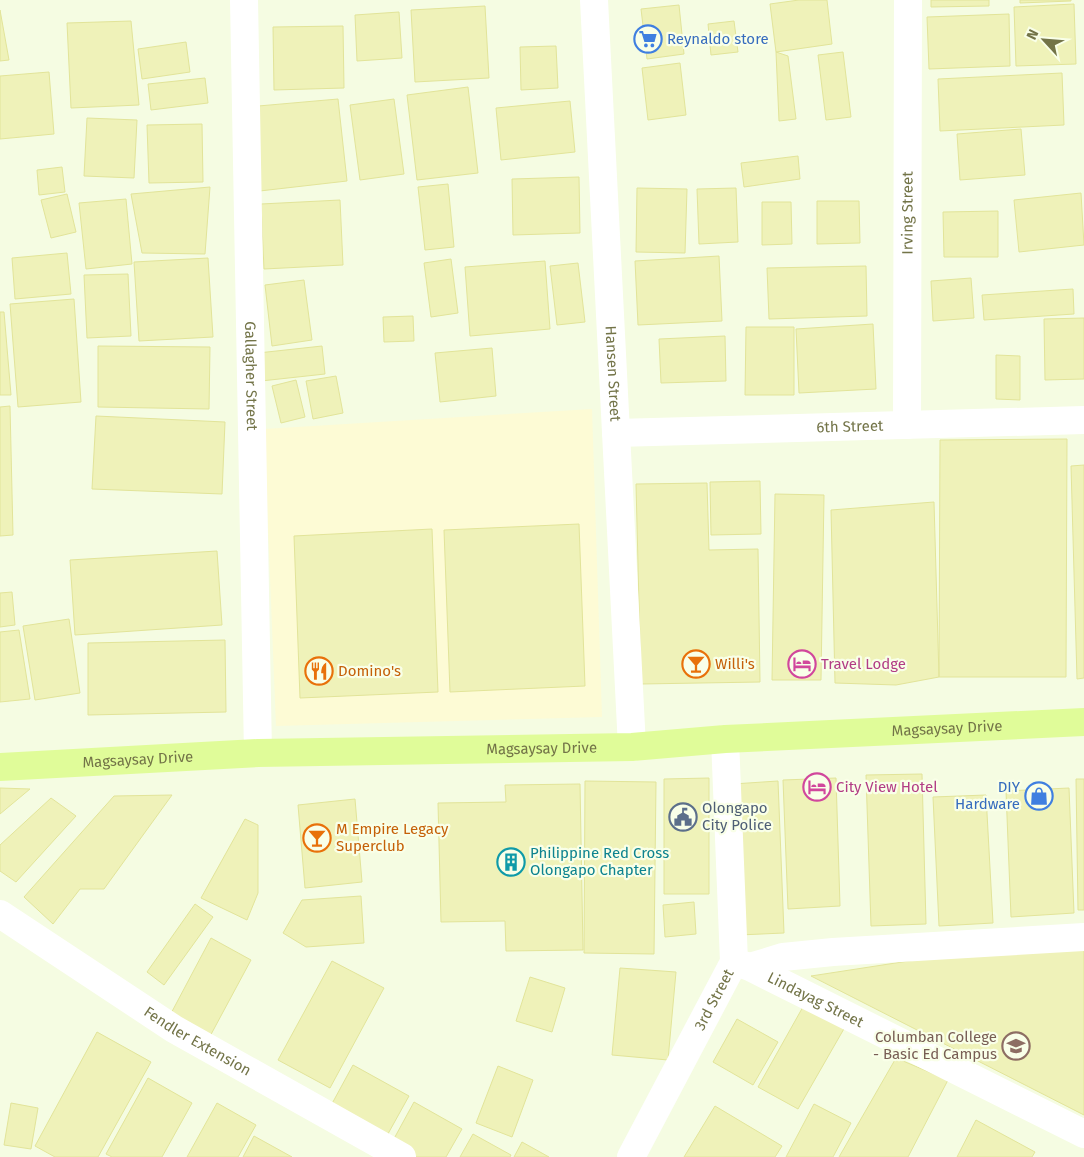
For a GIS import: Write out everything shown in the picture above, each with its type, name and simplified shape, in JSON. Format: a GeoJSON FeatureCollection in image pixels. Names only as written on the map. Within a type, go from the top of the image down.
{"type":"FeatureCollection","features":[{"type":"Feature","properties":{"kind":"main road","name":"Magsaysay Drive"},"geometry":{"type":"LineString","coordinates":[[0,767],[258,753],[632,747],[725,739],[1084,722]]}},
{"type":"Feature","properties":{"kind":"street","name":"Gallagher Street"},"geometry":{"type":"LineString","coordinates":[[244,0],[258,753]]}},
{"type":"Feature","properties":{"kind":"street","name":"Hansen Street"},"geometry":{"type":"LineString","coordinates":[[594,0],[632,747]]}},
{"type":"Feature","properties":{"kind":"street","name":"Irving Street"},"geometry":{"type":"LineString","coordinates":[[907,425],[908,0]]}},
{"type":"Feature","properties":{"kind":"street","name":"6th Street"},"geometry":{"type":"LineString","coordinates":[[616,433],[1084,420]]}},
{"type":"Feature","properties":{"kind":"street","name":"3rd Street"},"geometry":{"type":"LineString","coordinates":[[631,1157],[742,964],[725,739]]}},
{"type":"Feature","properties":{"kind":"street","name":"Fendler Extension"},"geometry":{"type":"LineString","coordinates":[[0,914],[174,1029],[402,1157]]}},
{"type":"Feature","properties":{"kind":"street"},"geometry":{"type":"LineString","coordinates":[[742,964],[783,957],[832,952],[1084,937]]}},
{"type":"Feature","properties":{"kind":"street","name":"Lindayag Street"},"geometry":{"type":"LineString","coordinates":[[742,964],[1084,1134]]}},
{"type":"Feature","properties":{"kind":"shaded area"},"geometry":{"type":"Polygon","coordinates":[[[592,409],[602,717],[276,726],[264,429],[592,409]]]}},
{"type":"Feature","properties":{"kind":"building"},"geometry":{"type":"Polygon","coordinates":[[[799,0],[827,0],[832,44],[776,52],[770,4],[799,0]]]}},
{"type":"Feature","properties":{"kind":"building"},"geometry":{"type":"Polygon","coordinates":[[[931,0],[989,0],[989,6],[931,7],[931,0]]]}},
{"type":"Feature","properties":{"kind":"building"},"geometry":{"type":"Polygon","coordinates":[[[1020,0],[1071,0],[1071,1],[1020,3],[1020,0]]]}},
{"type":"Feature","properties":{"kind":"building"},"geometry":{"type":"Polygon","coordinates":[[[1074,4],[1076,64],[1016,66],[1014,7],[1074,4]]]}},
{"type":"Feature","properties":{"kind":"building"},"geometry":{"type":"Polygon","coordinates":[[[679,5],[684,54],[647,59],[641,9],[679,5]]]}},
{"type":"Feature","properties":{"kind":"building"},"geometry":{"type":"Polygon","coordinates":[[[485,6],[489,78],[415,82],[411,10],[485,6]]]}},
{"type":"Feature","properties":{"kind":"building"},"geometry":{"type":"Polygon","coordinates":[[[0,10],[9,60],[0,61],[0,10]]]}},
{"type":"Feature","properties":{"kind":"building"},"geometry":{"type":"Polygon","coordinates":[[[399,12],[402,58],[357,61],[355,15],[399,12]]]}},
{"type":"Feature","properties":{"kind":"building"},"geometry":{"type":"Polygon","coordinates":[[[1009,14],[1010,66],[929,69],[927,17],[1009,14]]]}},
{"type":"Feature","properties":{"kind":"building"},"geometry":{"type":"Polygon","coordinates":[[[131,21],[139,105],[71,108],[67,23],[131,21]]]}},
{"type":"Feature","properties":{"kind":"building"},"geometry":{"type":"Polygon","coordinates":[[[734,21],[738,52],[711,55],[708,24],[734,21]]]}},
{"type":"Feature","properties":{"kind":"building"},"geometry":{"type":"Polygon","coordinates":[[[343,26],[344,88],[274,90],[273,27],[343,26]]]}},
{"type":"Feature","properties":{"kind":"building"},"geometry":{"type":"Polygon","coordinates":[[[186,42],[190,72],[142,79],[138,49],[186,42]]]}},
{"type":"Feature","properties":{"kind":"building"},"geometry":{"type":"Polygon","coordinates":[[[556,46],[558,88],[521,90],[520,47],[556,46]]]}},
{"type":"Feature","properties":{"kind":"building"},"geometry":{"type":"Polygon","coordinates":[[[776,52],[788,56],[796,119],[779,121],[776,52]]]}},
{"type":"Feature","properties":{"kind":"building"},"geometry":{"type":"Polygon","coordinates":[[[843,52],[851,117],[826,120],[818,55],[843,52]]]}},
{"type":"Feature","properties":{"kind":"building"},"geometry":{"type":"Polygon","coordinates":[[[680,63],[686,115],[648,120],[642,68],[680,63]]]}},
{"type":"Feature","properties":{"kind":"building"},"geometry":{"type":"Polygon","coordinates":[[[49,72],[54,134],[0,139],[0,76],[49,72]]]}},
{"type":"Feature","properties":{"kind":"building"},"geometry":{"type":"Polygon","coordinates":[[[1062,73],[1064,125],[940,131],[938,79],[1062,73]]]}},
{"type":"Feature","properties":{"kind":"building"},"geometry":{"type":"Polygon","coordinates":[[[205,78],[208,103],[151,110],[148,84],[205,78]]]}},
{"type":"Feature","properties":{"kind":"building"},"geometry":{"type":"Polygon","coordinates":[[[468,87],[478,173],[417,180],[407,95],[468,87]]]}},
{"type":"Feature","properties":{"kind":"building"},"geometry":{"type":"Polygon","coordinates":[[[338,99],[347,181],[251,192],[247,107],[338,99]]]}},
{"type":"Feature","properties":{"kind":"building"},"geometry":{"type":"Polygon","coordinates":[[[394,99],[404,174],[360,180],[350,105],[394,99]]]}},
{"type":"Feature","properties":{"kind":"building"},"geometry":{"type":"Polygon","coordinates":[[[570,101],[575,152],[501,160],[496,108],[570,101]]]}},
{"type":"Feature","properties":{"kind":"building"},"geometry":{"type":"Polygon","coordinates":[[[87,118],[137,120],[134,178],[84,176],[87,118]]]}},
{"type":"Feature","properties":{"kind":"building"},"geometry":{"type":"Polygon","coordinates":[[[202,124],[203,182],[149,183],[147,125],[202,124]]]}},
{"type":"Feature","properties":{"kind":"building"},"geometry":{"type":"Polygon","coordinates":[[[1021,129],[1025,175],[960,180],[957,134],[1021,129]]]}},
{"type":"Feature","properties":{"kind":"building"},"geometry":{"type":"Polygon","coordinates":[[[798,156],[800,179],[744,187],[741,163],[798,156]]]}},
{"type":"Feature","properties":{"kind":"building"},"geometry":{"type":"Polygon","coordinates":[[[62,167],[65,192],[39,195],[37,170],[62,167]]]}},
{"type":"Feature","properties":{"kind":"building"},"geometry":{"type":"Polygon","coordinates":[[[579,177],[580,233],[513,235],[512,179],[579,177]]]}},
{"type":"Feature","properties":{"kind":"building"},"geometry":{"type":"Polygon","coordinates":[[[448,184],[454,247],[425,250],[418,187],[448,184]]]}},
{"type":"Feature","properties":{"kind":"building"},"geometry":{"type":"Polygon","coordinates":[[[210,187],[205,254],[142,253],[131,194],[210,187]]]}},
{"type":"Feature","properties":{"kind":"building"},"geometry":{"type":"Polygon","coordinates":[[[637,188],[687,189],[685,253],[636,252],[637,188]]]}},
{"type":"Feature","properties":{"kind":"building"},"geometry":{"type":"Polygon","coordinates":[[[736,188],[738,242],[699,244],[697,189],[736,188]]]}},
{"type":"Feature","properties":{"kind":"building"},"geometry":{"type":"Polygon","coordinates":[[[1081,193],[1084,245],[1019,252],[1014,200],[1081,193]]]}},
{"type":"Feature","properties":{"kind":"building"},"geometry":{"type":"Polygon","coordinates":[[[67,194],[76,232],[51,238],[41,200],[67,194]]]}},
{"type":"Feature","properties":{"kind":"building"},"geometry":{"type":"Polygon","coordinates":[[[126,199],[132,264],[86,269],[79,203],[126,199]]]}},
{"type":"Feature","properties":{"kind":"building"},"geometry":{"type":"Polygon","coordinates":[[[340,200],[343,265],[264,269],[261,204],[340,200]]]}},
{"type":"Feature","properties":{"kind":"building"},"geometry":{"type":"Polygon","coordinates":[[[817,201],[859,201],[860,243],[817,244],[817,201]]]}},
{"type":"Feature","properties":{"kind":"building"},"geometry":{"type":"Polygon","coordinates":[[[762,202],[791,202],[792,244],[762,245],[762,202]]]}},
{"type":"Feature","properties":{"kind":"building"},"geometry":{"type":"Polygon","coordinates":[[[998,211],[998,257],[944,257],[943,212],[998,211]]]}},
{"type":"Feature","properties":{"kind":"building"},"geometry":{"type":"Polygon","coordinates":[[[67,253],[71,294],[15,299],[12,258],[67,253]]]}},
{"type":"Feature","properties":{"kind":"building"},"geometry":{"type":"Polygon","coordinates":[[[719,256],[722,321],[638,325],[635,261],[719,256]]]}},
{"type":"Feature","properties":{"kind":"building"},"geometry":{"type":"Polygon","coordinates":[[[208,258],[213,337],[139,341],[134,262],[208,258]]]}},
{"type":"Feature","properties":{"kind":"building"},"geometry":{"type":"Polygon","coordinates":[[[451,259],[458,313],[431,317],[424,263],[451,259]]]}},
{"type":"Feature","properties":{"kind":"building"},"geometry":{"type":"Polygon","coordinates":[[[545,261],[550,329],[470,336],[465,267],[545,261]]]}},
{"type":"Feature","properties":{"kind":"building"},"geometry":{"type":"Polygon","coordinates":[[[578,263],[585,322],[557,325],[550,266],[578,263]]]}},
{"type":"Feature","properties":{"kind":"building"},"geometry":{"type":"Polygon","coordinates":[[[866,266],[867,316],[769,319],[767,268],[866,266]]]}},
{"type":"Feature","properties":{"kind":"building"},"geometry":{"type":"Polygon","coordinates":[[[128,274],[131,336],[87,338],[84,275],[128,274]]]}},
{"type":"Feature","properties":{"kind":"building"},"geometry":{"type":"Polygon","coordinates":[[[971,278],[974,318],[933,321],[931,281],[971,278]]]}},
{"type":"Feature","properties":{"kind":"building"},"geometry":{"type":"Polygon","coordinates":[[[304,280],[312,340],[272,346],[265,285],[304,280]]]}},
{"type":"Feature","properties":{"kind":"building"},"geometry":{"type":"Polygon","coordinates":[[[1073,289],[1074,314],[984,320],[982,295],[1073,289]]]}},
{"type":"Feature","properties":{"kind":"building"},"geometry":{"type":"Polygon","coordinates":[[[74,299],[81,402],[18,407],[10,304],[74,299]]]}},
{"type":"Feature","properties":{"kind":"building"},"geometry":{"type":"Polygon","coordinates":[[[0,312],[4,312],[11,395],[0,395],[0,312]]]}},
{"type":"Feature","properties":{"kind":"building"},"geometry":{"type":"Polygon","coordinates":[[[413,316],[414,341],[384,342],[383,317],[413,316]]]}},
{"type":"Feature","properties":{"kind":"building"},"geometry":{"type":"Polygon","coordinates":[[[1084,318],[1084,379],[1045,380],[1044,319],[1084,318]]]}},
{"type":"Feature","properties":{"kind":"building"},"geometry":{"type":"Polygon","coordinates":[[[873,324],[876,389],[799,393],[796,329],[873,324]]]}},
{"type":"Feature","properties":{"kind":"building"},"geometry":{"type":"Polygon","coordinates":[[[746,327],[794,327],[794,395],[745,395],[746,327]]]}},
{"type":"Feature","properties":{"kind":"building"},"geometry":{"type":"Polygon","coordinates":[[[725,336],[726,381],[661,383],[659,339],[725,336]]]}},
{"type":"Feature","properties":{"kind":"building"},"geometry":{"type":"Polygon","coordinates":[[[98,346],[210,347],[209,409],[98,407],[98,346]]]}},
{"type":"Feature","properties":{"kind":"building"},"geometry":{"type":"Polygon","coordinates":[[[322,346],[325,374],[261,381],[258,353],[322,346]]]}},
{"type":"Feature","properties":{"kind":"building"},"geometry":{"type":"Polygon","coordinates":[[[492,348],[496,396],[440,402],[435,353],[492,348]]]}},
{"type":"Feature","properties":{"kind":"building"},"geometry":{"type":"Polygon","coordinates":[[[996,355],[1020,356],[1020,400],[996,399],[996,355]]]}},
{"type":"Feature","properties":{"kind":"building"},"geometry":{"type":"Polygon","coordinates":[[[336,376],[343,413],[313,419],[306,381],[336,376]]]}},
{"type":"Feature","properties":{"kind":"building"},"geometry":{"type":"Polygon","coordinates":[[[296,380],[305,417],[281,423],[272,386],[296,380]]]}},
{"type":"Feature","properties":{"kind":"building"},"geometry":{"type":"Polygon","coordinates":[[[10,406],[13,535],[0,536],[0,407],[10,406]]]}},
{"type":"Feature","properties":{"kind":"building"},"geometry":{"type":"Polygon","coordinates":[[[96,416],[225,422],[222,494],[92,489],[96,416]]]}},
{"type":"Feature","properties":{"kind":"building"},"geometry":{"type":"Polygon","coordinates":[[[1067,439],[1066,677],[939,677],[940,440],[1067,439]]]}},
{"type":"Feature","properties":{"kind":"building"},"geometry":{"type":"Polygon","coordinates":[[[1084,465],[1084,678],[1077,679],[1071,466],[1084,465]]]}},
{"type":"Feature","properties":{"kind":"building"},"geometry":{"type":"Polygon","coordinates":[[[760,481],[761,534],[711,535],[710,482],[760,481]]]}},
{"type":"Feature","properties":{"kind":"building"},"geometry":{"type":"Polygon","coordinates":[[[707,483],[709,550],[758,549],[760,682],[641,684],[636,484],[707,483]]]}},
{"type":"Feature","properties":{"kind":"building"},"geometry":{"type":"Polygon","coordinates":[[[775,494],[824,495],[821,680],[772,680],[775,494]]]}},
{"type":"Feature","properties":{"kind":"building"},"geometry":{"type":"Polygon","coordinates":[[[934,502],[939,677],[896,685],[835,683],[831,510],[934,502]]]}},
{"type":"Feature","properties":{"kind":"building"},"geometry":{"type":"Polygon","coordinates":[[[579,524],[585,686],[450,692],[444,530],[579,524]]]}},
{"type":"Feature","properties":{"kind":"building"},"geometry":{"type":"Polygon","coordinates":[[[432,529],[438,692],[300,698],[294,536],[432,529]]]}},
{"type":"Feature","properties":{"kind":"building"},"geometry":{"type":"Polygon","coordinates":[[[217,551],[222,625],[75,635],[70,560],[217,551]]]}},
{"type":"Feature","properties":{"kind":"building"},"geometry":{"type":"Polygon","coordinates":[[[12,592],[15,625],[0,627],[0,593],[12,592]]]}},
{"type":"Feature","properties":{"kind":"building"},"geometry":{"type":"Polygon","coordinates":[[[69,619],[80,693],[35,700],[23,626],[69,619]]]}},
{"type":"Feature","properties":{"kind":"building"},"geometry":{"type":"Polygon","coordinates":[[[19,630],[30,699],[0,702],[0,632],[19,630]]]}},
{"type":"Feature","properties":{"kind":"building"},"geometry":{"type":"Polygon","coordinates":[[[225,640],[226,712],[88,715],[88,643],[225,640]]]}},
{"type":"Feature","properties":{"kind":"building"},"geometry":{"type":"Polygon","coordinates":[[[922,774],[926,924],[871,926],[866,775],[922,774]]]}},
{"type":"Feature","properties":{"kind":"building"},"geometry":{"type":"Polygon","coordinates":[[[709,778],[709,894],[664,894],[664,779],[709,778]]]}},
{"type":"Feature","properties":{"kind":"building"},"geometry":{"type":"Polygon","coordinates":[[[836,778],[840,906],[788,909],[783,780],[836,778]]]}},
{"type":"Feature","properties":{"kind":"building"},"geometry":{"type":"Polygon","coordinates":[[[1076,779],[1084,779],[1084,910],[1078,910],[1076,779]]]}},
{"type":"Feature","properties":{"kind":"building"},"geometry":{"type":"Polygon","coordinates":[[[585,781],[656,782],[654,954],[584,953],[585,781]]]}},
{"type":"Feature","properties":{"kind":"building"},"geometry":{"type":"Polygon","coordinates":[[[778,781],[784,933],[739,935],[733,784],[778,781]]]}},
{"type":"Feature","properties":{"kind":"building","name":"Philippine Red Cross Olongapo Chapter"},"geometry":{"type":"Polygon","coordinates":[[[580,784],[583,950],[506,951],[505,921],[441,922],[438,803],[506,802],[505,785],[580,784]]]}},
{"type":"Feature","properties":{"kind":"building"},"geometry":{"type":"Polygon","coordinates":[[[0,788],[30,789],[0,814],[0,788]]]}},
{"type":"Feature","properties":{"kind":"building"},"geometry":{"type":"Polygon","coordinates":[[[1069,788],[1074,913],[1011,917],[1006,791],[1069,788]]]}},
{"type":"Feature","properties":{"kind":"building"},"geometry":{"type":"Polygon","coordinates":[[[172,795],[104,889],[80,889],[53,924],[24,897],[114,796],[172,795]]]}},
{"type":"Feature","properties":{"kind":"building"},"geometry":{"type":"Polygon","coordinates":[[[986,795],[993,923],[939,926],[933,797],[986,795]]]}},
{"type":"Feature","properties":{"kind":"building"},"geometry":{"type":"Polygon","coordinates":[[[51,798],[76,816],[16,882],[0,871],[0,845],[51,798]]]}},
{"type":"Feature","properties":{"kind":"building"},"geometry":{"type":"Polygon","coordinates":[[[355,799],[362,882],[305,888],[298,805],[355,799]]]}},
{"type":"Feature","properties":{"kind":"building"},"geometry":{"type":"Polygon","coordinates":[[[245,819],[258,825],[258,893],[247,920],[201,898],[245,819]]]}},
{"type":"Feature","properties":{"kind":"building"},"geometry":{"type":"Polygon","coordinates":[[[361,896],[364,943],[306,947],[283,933],[302,900],[361,896]]]}},
{"type":"Feature","properties":{"kind":"building"},"geometry":{"type":"Polygon","coordinates":[[[694,902],[696,934],[665,937],[663,905],[694,902]]]}},
{"type":"Feature","properties":{"kind":"building"},"geometry":{"type":"Polygon","coordinates":[[[195,904],[213,917],[164,985],[147,972],[195,904]]]}},
{"type":"Feature","properties":{"kind":"building"},"geometry":{"type":"Polygon","coordinates":[[[211,938],[251,960],[208,1040],[168,1019],[211,938]]]}},
{"type":"Feature","properties":{"kind":"building","name":"Columban College - Basic Ed Campus"},"geometry":{"type":"Polygon","coordinates":[[[1019,944],[1084,946],[1084,1115],[811,976],[1019,944]]]}},
{"type":"Feature","properties":{"kind":"building"},"geometry":{"type":"Polygon","coordinates":[[[332,961],[384,988],[330,1088],[278,1060],[332,961]]]}},
{"type":"Feature","properties":{"kind":"building"},"geometry":{"type":"Polygon","coordinates":[[[620,968],[676,972],[668,1060],[612,1055],[620,968]]]}},
{"type":"Feature","properties":{"kind":"building"},"geometry":{"type":"Polygon","coordinates":[[[530,977],[565,988],[552,1032],[516,1021],[530,977]]]}},
{"type":"Feature","properties":{"kind":"building"},"geometry":{"type":"Polygon","coordinates":[[[804,1005],[845,1027],[798,1109],[758,1087],[804,1005]]]}},
{"type":"Feature","properties":{"kind":"building"},"geometry":{"type":"Polygon","coordinates":[[[737,1019],[778,1042],[753,1085],[713,1062],[737,1019]]]}},
{"type":"Feature","properties":{"kind":"building"},"geometry":{"type":"Polygon","coordinates":[[[97,1032],[151,1062],[98,1157],[55,1157],[35,1146],[97,1032]]]}},
{"type":"Feature","properties":{"kind":"building"},"geometry":{"type":"Polygon","coordinates":[[[896,1058],[948,1080],[908,1157],[839,1157],[896,1058]]]}},
{"type":"Feature","properties":{"kind":"building"},"geometry":{"type":"Polygon","coordinates":[[[353,1065],[409,1096],[384,1141],[328,1111],[353,1065]]]}},
{"type":"Feature","properties":{"kind":"building"},"geometry":{"type":"Polygon","coordinates":[[[498,1066],[533,1080],[512,1137],[476,1123],[498,1066]]]}},
{"type":"Feature","properties":{"kind":"building"},"geometry":{"type":"Polygon","coordinates":[[[148,1078],[192,1103],[162,1157],[112,1157],[106,1154],[148,1078]]]}},
{"type":"Feature","properties":{"kind":"building"},"geometry":{"type":"Polygon","coordinates":[[[414,1102],[462,1129],[446,1157],[411,1157],[390,1146],[414,1102]]]}},
{"type":"Feature","properties":{"kind":"building"},"geometry":{"type":"Polygon","coordinates":[[[11,1103],[38,1108],[31,1149],[4,1145],[11,1103]]]}},
{"type":"Feature","properties":{"kind":"building"},"geometry":{"type":"Polygon","coordinates":[[[217,1103],[256,1125],[238,1157],[187,1157],[217,1103]]]}},
{"type":"Feature","properties":{"kind":"building"},"geometry":{"type":"Polygon","coordinates":[[[814,1104],[851,1123],[833,1157],[786,1157],[814,1104]]]}},
{"type":"Feature","properties":{"kind":"building"},"geometry":{"type":"Polygon","coordinates":[[[715,1106],[782,1146],[775,1157],[684,1157],[715,1106]]]}},
{"type":"Feature","properties":{"kind":"building"},"geometry":{"type":"Polygon","coordinates":[[[976,1120],[1035,1152],[1032,1157],[957,1157],[976,1120]]]}},
{"type":"Feature","properties":{"kind":"building"},"geometry":{"type":"Polygon","coordinates":[[[473,1134],[511,1155],[510,1157],[460,1157],[473,1134]]]}},
{"type":"Feature","properties":{"kind":"building"},"geometry":{"type":"Polygon","coordinates":[[[254,1136],[292,1157],[243,1157],[254,1136]]]}},
{"type":"Feature","properties":{"kind":"building"},"geometry":{"type":"Polygon","coordinates":[[[522,1142],[549,1157],[514,1157],[522,1142]]]}},
{"type":"Feature","properties":{"kind":"place","name":"Reynaldo store"},"geometry":{"type":"Point","coordinates":[648,39]}},
{"type":"Feature","properties":{"kind":"place","name":"Willi's"},"geometry":{"type":"Point","coordinates":[696,664]}},
{"type":"Feature","properties":{"kind":"place","name":"Travel Lodge"},"geometry":{"type":"Point","coordinates":[802,664]}},
{"type":"Feature","properties":{"kind":"place","name":"Domino's"},"geometry":{"type":"Point","coordinates":[319,671]}},
{"type":"Feature","properties":{"kind":"place","name":"City View Hotel"},"geometry":{"type":"Point","coordinates":[817,787]}},
{"type":"Feature","properties":{"kind":"place","name":"DIY Hardware"},"geometry":{"type":"Point","coordinates":[1039,796]}},
{"type":"Feature","properties":{"kind":"place","name":"Olongapo City Police"},"geometry":{"type":"Point","coordinates":[683,817]}},
{"type":"Feature","properties":{"kind":"place","name":"M Empire Legacy Superclub"},"geometry":{"type":"Point","coordinates":[317,838]}},
{"type":"Feature","properties":{"kind":"place","name":"Philippine Red Cross Olongapo Chapter"},"geometry":{"type":"Point","coordinates":[511,862]}},
{"type":"Feature","properties":{"kind":"place","name":"Columban College - Basic Ed Campus"},"geometry":{"type":"Point","coordinates":[1016,1046]}}]}
